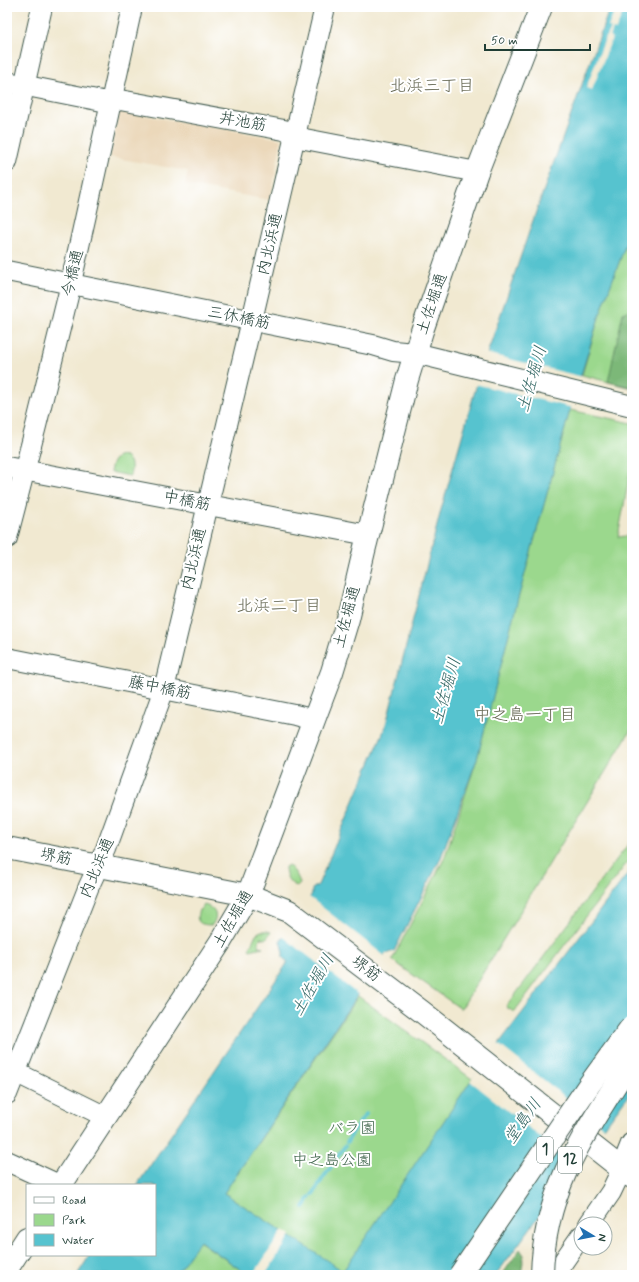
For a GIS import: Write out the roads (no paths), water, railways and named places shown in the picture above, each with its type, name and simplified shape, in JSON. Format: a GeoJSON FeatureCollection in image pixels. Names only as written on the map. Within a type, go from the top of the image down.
{"type":"FeatureCollection","features":[{"type":"Feature","properties":{"kind":"main road","name":"土佐堀通"},"geometry":{"type":"LineString","coordinates":[[61,1184],[221,941],[248,895],[332,672],[348,619],[405,387],[415,353],[477,172],[541,7]]}},
{"type":"Feature","properties":{"kind":"main road","name":"堺筋"},"geometry":{"type":"LineString","coordinates":[[7,848],[248,895],[289,911],[625,1167]]}},
{"type":"Feature","properties":{"kind":"main road","name":"1"},"geometry":{"type":"LineString","coordinates":[[460,1275],[632,1026]]}},
{"type":"Feature","properties":{"kind":"main road","name":"12"},"geometry":{"type":"LineString","coordinates":[[542,1275],[545,1240],[550,1216],[565,1170],[578,1145],[632,1059]]}},
{"type":"Feature","properties":{"kind":"main road"},"geometry":{"type":"LineString","coordinates":[[625,1167],[632,1144]]}},
{"type":"Feature","properties":{"kind":"main road"},"geometry":{"type":"LineString","coordinates":[[7,1269],[26,1240]]}},
{"type":"Feature","properties":{"kind":"street"},"geometry":{"type":"LineString","coordinates":[[7,162],[16,84],[42,7]]}},
{"type":"Feature","properties":{"kind":"street","name":"今橋通"},"geometry":{"type":"LineString","coordinates":[[7,538],[16,468],[71,284],[132,7]]}},
{"type":"Feature","properties":{"kind":"street","name":"内北浜通"},"geometry":{"type":"LineString","coordinates":[[7,1094],[11,1070],[106,849],[164,689],[325,7]]}},
{"type":"Feature","properties":{"kind":"street","name":"丼池筋"},"geometry":{"type":"LineString","coordinates":[[16,84],[112,102],[120,100],[284,130],[305,139],[477,172]]}},
{"type":"Feature","properties":{"kind":"street","name":"三休橋筋"},"geometry":{"type":"LineString","coordinates":[[7,271],[373,345],[393,351],[415,353],[632,406]]}},
{"type":"Feature","properties":{"kind":"street","name":"中橋筋"},"geometry":{"type":"LineString","coordinates":[[16,468],[368,535]]}},
{"type":"Feature","properties":{"kind":"street","name":"藤中橋筋"},"geometry":{"type":"LineString","coordinates":[[7,658],[314,720]]}},
{"type":"Feature","properties":{"kind":"street"},"geometry":{"type":"LineString","coordinates":[[11,1070],[106,1117]]}},
{"type":"Feature","properties":{"kind":"street"},"geometry":{"type":"LineString","coordinates":[[7,1161],[58,1184]]}},
{"type":"Feature","properties":{"kind":"street"},"geometry":{"type":"LineString","coordinates":[[594,1216],[611,1192],[625,1167]]}},
{"type":"Feature","properties":{"kind":"street"},"geometry":{"type":"LineString","coordinates":[[554,1275],[573,1248]]}},
{"type":"Feature","properties":{"kind":"water"},"geometry":{"type":"Polygon","coordinates":[[[610,7],[632,7],[632,227],[599,317],[570,410],[516,606],[477,759],[440,860],[394,951],[385,954],[224,1193],[343,1271],[472,1079],[632,868],[632,1090],[496,1275],[248,1275],[200,1241],[175,1275],[77,1275],[89,1256],[156,1256],[156,1184],[138,1184],[288,962],[283,958],[280,941],[312,894],[312,889],[318,885],[385,728],[441,510],[478,380],[538,206],[610,7]]]}},
{"type":"Feature","properties":{"kind":"waterway"},"geometry":{"type":"LineString","coordinates":[[353,1132],[366,1114]]}},
{"type":"Feature","properties":{"kind":"waterway"},"geometry":{"type":"LineString","coordinates":[[347,1142],[352,1134]]}},
{"type":"Feature","properties":{"kind":"waterway"},"geometry":{"type":"LineString","coordinates":[[332,1164],[345,1146]]}},
{"type":"Feature","properties":{"kind":"waterway"},"geometry":{"type":"LineString","coordinates":[[319,1184],[332,1165]]}},
{"type":"Feature","properties":{"kind":"waterway"},"geometry":{"type":"LineString","coordinates":[[313,1194],[319,1185]]}},
{"type":"Feature","properties":{"kind":"waterway"},"geometry":{"type":"LineString","coordinates":[[304,1207],[307,1203]]}},
{"type":"Feature","properties":{"kind":"district","name":"北浜三丁目"},"geometry":{"type":"Point","coordinates":[432,86]}},
{"type":"Feature","properties":{"kind":"district","name":"北浜二丁目"},"geometry":{"type":"Point","coordinates":[279,606]}},
{"type":"Feature","properties":{"kind":"district","name":"中之島一丁目"},"geometry":{"type":"Point","coordinates":[525,715]}},
{"type":"Feature","properties":{"kind":"water label","name":"土佐堀川"},"geometry":{"type":"Point","coordinates":[532,379]}},
{"type":"Feature","properties":{"kind":"water label","name":"土佐堀川"},"geometry":{"type":"Point","coordinates":[446,691]}},
{"type":"Feature","properties":{"kind":"water label","name":"土佐堀川"},"geometry":{"type":"Point","coordinates":[313,985]}},
{"type":"Feature","properties":{"kind":"water label","name":"堂島川"},"geometry":{"type":"Point","coordinates":[523,1121]}},
{"type":"Feature","properties":{"kind":"park label","name":"バラ園"},"geometry":{"type":"Point","coordinates":[352,1128]}},
{"type":"Feature","properties":{"kind":"park label","name":"中之島公園"},"geometry":{"type":"Point","coordinates":[332,1160]}}]}
